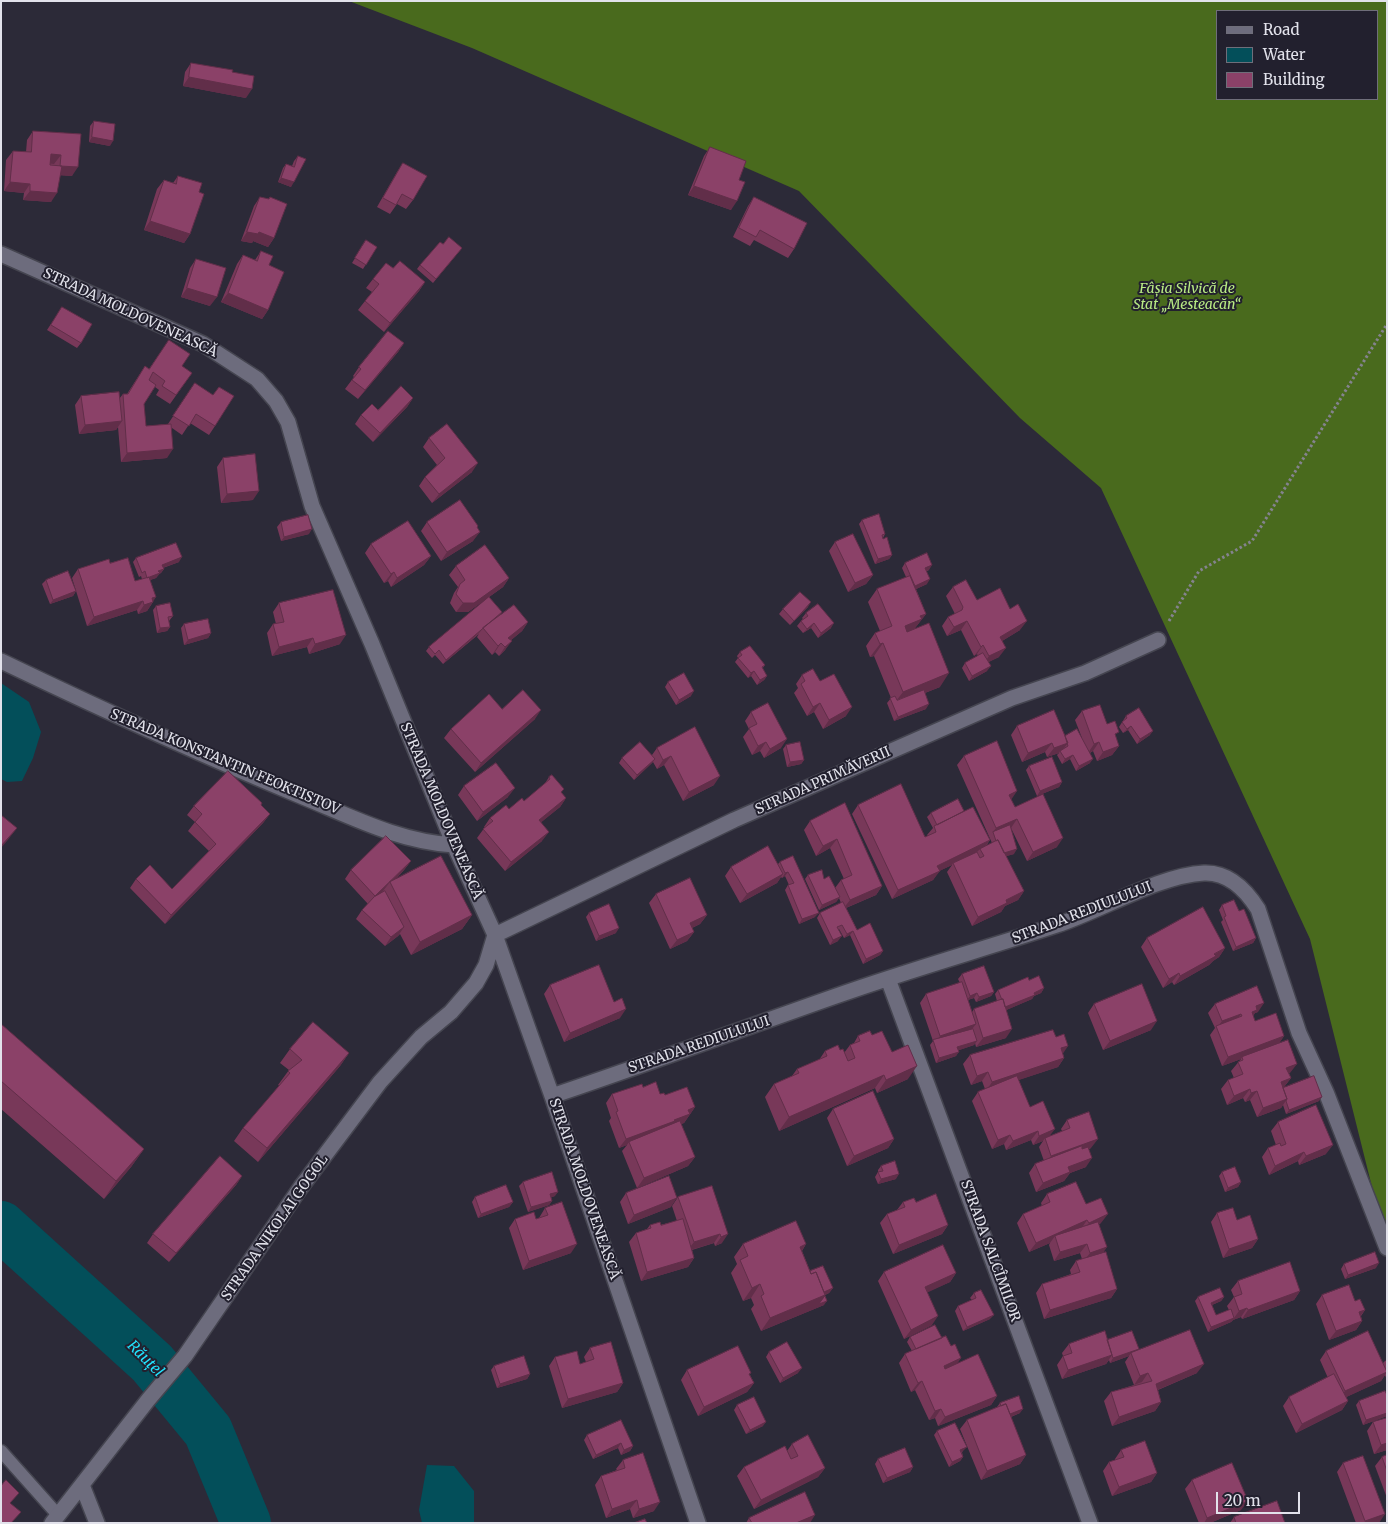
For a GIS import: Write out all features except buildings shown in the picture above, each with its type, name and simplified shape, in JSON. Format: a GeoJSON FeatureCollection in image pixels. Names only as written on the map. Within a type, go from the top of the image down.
{"type":"FeatureCollection","features":[{"type":"Feature","properties":{"kind":"street","name":"STRADA MOLDOVENEASCĂ"},"geometry":{"type":"LineString","coordinates":[[1,254],[203,344],[245,370],[276,401],[288,422],[312,506],[372,644],[454,845],[495,935],[698,1523]]}},
{"type":"Feature","properties":{"kind":"street","name":"STRADA PRIMĂVERII"},"geometry":{"type":"LineString","coordinates":[[495,935],[734,820],[1012,698],[1085,673],[1158,640]]}},
{"type":"Feature","properties":{"kind":"street","name":"STRADA KONSTANTIN FEOKTISTOV"},"geometry":{"type":"LineString","coordinates":[[1,661],[123,720],[401,836],[428,843],[454,845]]}},
{"type":"Feature","properties":{"kind":"street","name":"STRADA REDIULULUI"},"geometry":{"type":"LineString","coordinates":[[552,1096],[888,979],[1060,924],[1174,880],[1204,873],[1233,880],[1247,891],[1258,909],[1299,1032],[1326,1092],[1387,1248]]}},
{"type":"Feature","properties":{"kind":"street","name":"STRADA NIKOLAI GOGOL"},"geometry":{"type":"LineString","coordinates":[[55,1519],[185,1356],[301,1187],[380,1082],[421,1037],[451,1012],[476,983],[486,964],[495,935]]}},
{"type":"Feature","properties":{"kind":"street","name":"STRADA SALCÎMILOR"},"geometry":{"type":"LineString","coordinates":[[888,979],[1090,1523]]}},
{"type":"Feature","properties":{"kind":"street"},"geometry":{"type":"LineString","coordinates":[[82,1485],[97,1523]]}},
{"type":"Feature","properties":{"kind":"lane"},"geometry":{"type":"LineString","coordinates":[[1,1451],[55,1519]]}},
{"type":"Feature","properties":{"kind":"path"},"geometry":{"type":"LineString","coordinates":[[1158,640],[1199,571],[1252,541],[1387,324]]}},
{"type":"Feature","properties":{"kind":"green space","name":"Fâșia Silvică de Stat „Mesteacăn“"},"geometry":{"type":"Polygon","coordinates":[[[349,1],[1387,1],[1387,1247],[1310,939],[1101,488],[1020,418],[799,191],[472,48],[349,1]]]}},
{"type":"Feature","properties":{"kind":"water"},"geometry":{"type":"Polygon","coordinates":[[[1,683],[29,702],[41,732],[33,758],[22,781],[7,782],[1,779],[1,683]]]}},
{"type":"Feature","properties":{"kind":"water"},"geometry":{"type":"Polygon","coordinates":[[[427,1465],[454,1466],[474,1491],[474,1523],[422,1523],[419,1510],[427,1465]]]}},
{"type":"Feature","properties":{"kind":"waterway","name":"Răuțel"},"geometry":{"type":"LineString","coordinates":[[1,1226],[152,1363],[208,1431],[246,1523]]}}]}
